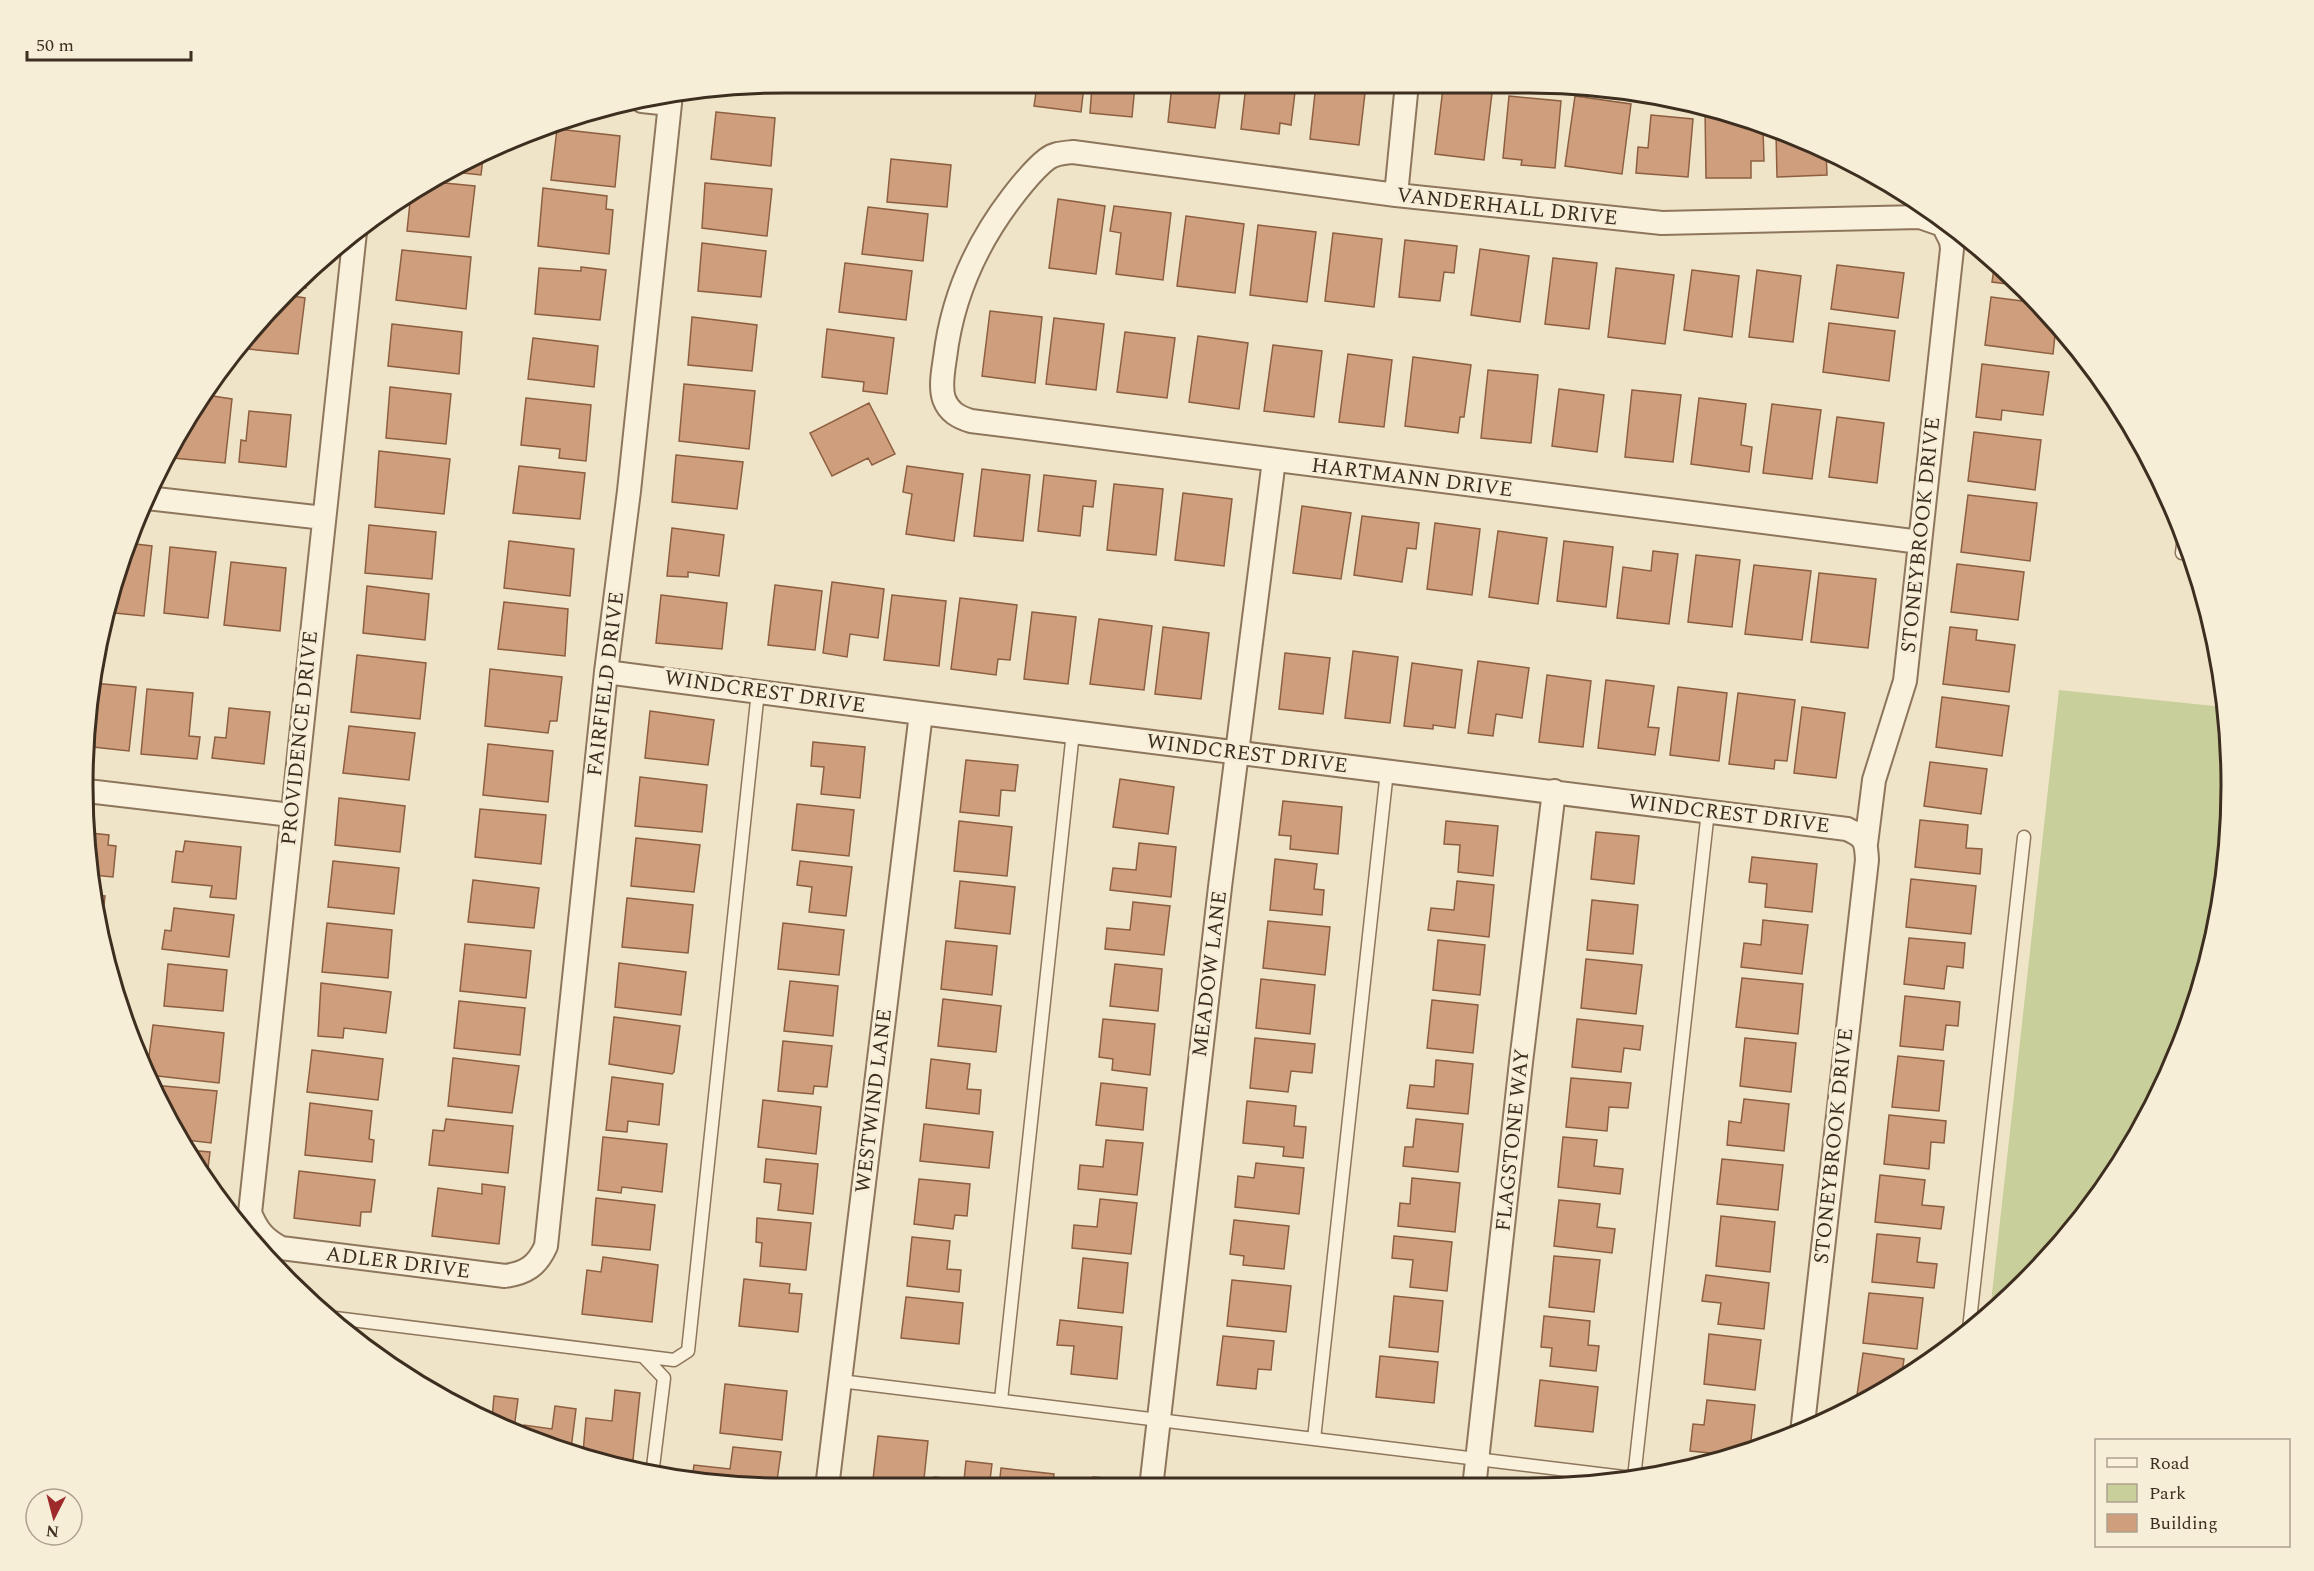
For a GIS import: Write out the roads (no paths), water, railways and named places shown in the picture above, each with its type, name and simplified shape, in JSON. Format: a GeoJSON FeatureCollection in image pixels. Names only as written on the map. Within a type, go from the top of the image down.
{"type":"FeatureCollection","features":[{"type":"Feature","properties":{"kind":"street"},"geometry":{"type":"LineString","coordinates":[[1396,195],[1406,93]]}},
{"type":"Feature","properties":{"kind":"street","name":"FAIRFIELD DRIVE"},"geometry":{"type":"LineString","coordinates":[[531,1269],[540,1259],[546,1246],[606,672],[629,491],[671,103]]}},
{"type":"Feature","properties":{"kind":"street","name":"VANDERHALL DRIVE"},"geometry":{"type":"LineString","coordinates":[[1073,152],[1396,195],[1662,223],[1924,217]]}},
{"type":"Feature","properties":{"kind":"street","name":"HARTMANN DRIVE"},"geometry":{"type":"LineString","coordinates":[[1073,152],[1058,153],[1048,158],[1026,180],[999,214],[980,245],[965,277],[954,311],[943,369],[942,388],[944,399],[952,413],[971,422],[1920,542]]}},
{"type":"Feature","properties":{"kind":"street","name":"STONEYBROOK DRIVE"},"geometry":{"type":"LineString","coordinates":[[1803,1421],[1874,780],[1905,681],[1952,249],[1948,234]]}},
{"type":"Feature","properties":{"kind":"street","name":"PROVIDENCE DRIVE"},"geometry":{"type":"LineString","coordinates":[[267,1240],[256,1228],[250,1213],[354,245]]}},
{"type":"Feature","properties":{"kind":"street","name":"MEADOW LANE"},"geometry":{"type":"LineString","coordinates":[[1152,1478],[1274,460]]}},
{"type":"Feature","properties":{"kind":"street"},"geometry":{"type":"LineString","coordinates":[[155,499],[324,518]]}},
{"type":"Feature","properties":{"kind":"street","name":"WINDCREST DRIVE"},"geometry":{"type":"LineString","coordinates":[[606,672],[1847,829],[1860,835],[1866,852]]}},
{"type":"Feature","properties":{"kind":"street","name":"WESTWIND LANE"},"geometry":{"type":"LineString","coordinates":[[828,1478],[921,713]]}},
{"type":"Feature","properties":{"kind":"street","name":"FLAGSTONE WAY"},"geometry":{"type":"LineString","coordinates":[[1475,1478],[1521,1062],[1554,791]]}},
{"type":"Feature","properties":{"kind":"street"},"geometry":{"type":"LineString","coordinates":[[93,792],[291,815]]}},
{"type":"Feature","properties":{"kind":"street","name":"ADLER DRIVE"},"geometry":{"type":"LineString","coordinates":[[267,1240],[281,1248],[505,1276],[531,1269]]}},
{"type":"Feature","properties":{"kind":"lane"},"geometry":{"type":"LineString","coordinates":[[345,1319],[674,1360],[688,1352],[758,691]]}},
{"type":"Feature","properties":{"kind":"lane"},"geometry":{"type":"LineString","coordinates":[[1001,1400],[1073,732]]}},
{"type":"Feature","properties":{"kind":"lane"},"geometry":{"type":"LineString","coordinates":[[1314,1439],[1387,771]]}},
{"type":"Feature","properties":{"kind":"lane"},"geometry":{"type":"LineString","coordinates":[[1634,1470],[1708,811]]}},
{"type":"Feature","properties":{"kind":"lane"},"geometry":{"type":"LineString","coordinates":[[1971,1317],[2024,837]]}},
{"type":"Feature","properties":{"kind":"lane"},"geometry":{"type":"LineString","coordinates":[[645,1357],[664,1378],[653,1465]]}},
{"type":"Feature","properties":{"kind":"lane"},"geometry":{"type":"LineString","coordinates":[[840,1381],[1601,1474]]}}]}
